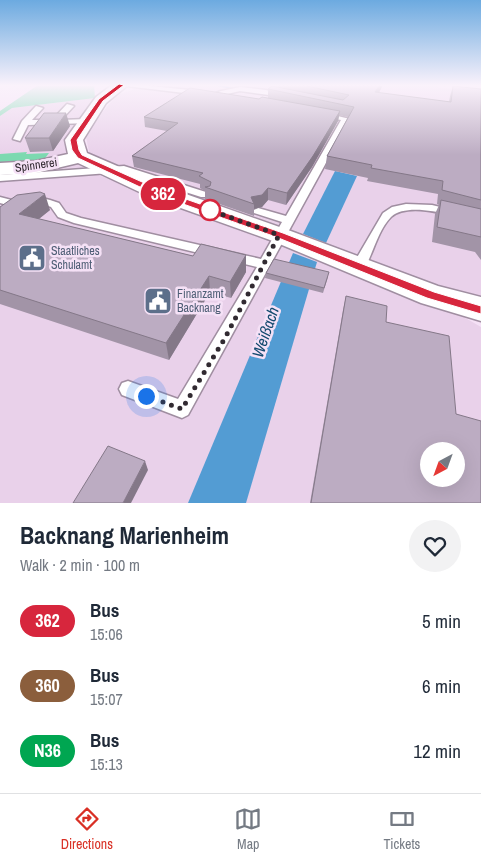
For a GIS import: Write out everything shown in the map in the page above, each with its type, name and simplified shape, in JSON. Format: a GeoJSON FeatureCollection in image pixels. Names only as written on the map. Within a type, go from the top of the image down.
{"type":"FeatureCollection","features":[{"type":"Feature","properties":{"kind":"street"},"geometry":{"type":"LineString","coordinates":[[95,108],[74,140],[79,169],[106,170],[158,192],[288,232],[325,254],[431,295],[481,309]]}},
{"type":"Feature","properties":{"kind":"street","name":"Spinnerei"},"geometry":{"type":"LineString","coordinates":[[0,169],[36,167],[79,169]]}},
{"type":"Feature","properties":{"kind":"lane"},"geometry":{"type":"LineString","coordinates":[[17,139],[25,123],[39,108]]}},
{"type":"Feature","properties":{"kind":"lane"},"geometry":{"type":"LineString","coordinates":[[54,122],[68,108]]}},
{"type":"Feature","properties":{"kind":"lane"},"geometry":{"type":"LineString","coordinates":[[128,389],[182,409],[225,338],[263,264],[288,232],[346,119],[317,113]]}},
{"type":"Feature","properties":{"kind":"lane"},"geometry":{"type":"LineString","coordinates":[[25,123],[86,120]]}},
{"type":"Feature","properties":{"kind":"lane"},"geometry":{"type":"LineString","coordinates":[[0,178],[79,169]]}},
{"type":"Feature","properties":{"kind":"lane"},"geometry":{"type":"LineString","coordinates":[[106,170],[124,169],[205,195]]}},
{"type":"Feature","properties":{"kind":"lane"},"geometry":{"type":"LineString","coordinates":[[0,200],[27,207],[46,202],[55,205],[62,215],[78,221],[263,264]]}},
{"type":"Feature","properties":{"kind":"lane"},"geometry":{"type":"LineString","coordinates":[[359,266],[387,216],[399,206],[423,207],[481,220]]}},
{"type":"Feature","properties":{"kind":"lane"},"geometry":{"type":"LineString","coordinates":[[258,211],[288,232]]}},
{"type":"Feature","properties":{"kind":"shaded area"},"geometry":{"type":"Polygon","coordinates":[[[11,108],[89,108],[71,140],[67,153],[87,171],[264,235],[462,316],[481,327],[481,503],[0,503],[0,116],[11,108]]]}},
{"type":"Feature","properties":{"kind":"shaded area"},"geometry":{"type":"Polygon","coordinates":[[[106,108],[481,108],[481,303],[118,171],[90,157],[86,137],[90,127],[106,108]]]}},
{"type":"Feature","properties":{"kind":"green space"},"geometry":{"type":"Polygon","coordinates":[[[4,108],[11,108],[0,116],[0,111],[4,108]]]}},
{"type":"Feature","properties":{"kind":"green space"},"geometry":{"type":"Polygon","coordinates":[[[27,152],[26,154],[49,153],[43,161],[0,163],[0,154],[27,152]]]}},
{"type":"Feature","properties":{"kind":"water"},"geometry":{"type":"Polygon","coordinates":[[[335,171],[357,176],[326,243],[303,234],[335,171]]]}},
{"type":"Feature","properties":{"kind":"water","name":"Weißach"},"geometry":{"type":"Polygon","coordinates":[[[293,253],[317,262],[246,503],[188,503],[293,253]]]}},
{"type":"Feature","properties":{"kind":"building"},"geometry":{"type":"Polygon","coordinates":[[[158,108],[326,108],[340,111],[313,156],[287,193],[268,188],[262,195],[251,197],[254,204],[205,187],[210,186],[211,182],[199,176],[203,173],[132,156],[178,123],[144,117],[158,108]]]}},
{"type":"Feature","properties":{"kind":"building"},"geometry":{"type":"Polygon","coordinates":[[[353,108],[481,108],[481,200],[442,190],[443,181],[371,168],[372,165],[327,156],[353,108]]]}},
{"type":"Feature","properties":{"kind":"building"},"geometry":{"type":"Polygon","coordinates":[[[44,113],[66,113],[49,138],[25,138],[44,113]]]}},
{"type":"Feature","properties":{"kind":"building"},"geometry":{"type":"Polygon","coordinates":[[[40,192],[45,194],[19,214],[193,256],[201,244],[246,255],[230,282],[209,276],[166,343],[0,290],[0,207],[17,195],[40,192]]]}},
{"type":"Feature","properties":{"kind":"building"},"geometry":{"type":"Polygon","coordinates":[[[441,200],[481,209],[481,237],[437,227],[441,200]]]}},
{"type":"Feature","properties":{"kind":"building"},"geometry":{"type":"Polygon","coordinates":[[[274,259],[329,272],[324,288],[266,273],[274,259]]]}},
{"type":"Feature","properties":{"kind":"building"},"geometry":{"type":"Polygon","coordinates":[[[346,296],[387,306],[386,322],[449,336],[456,414],[481,421],[481,503],[311,503],[346,296]]]}},
{"type":"Feature","properties":{"kind":"building"},"geometry":{"type":"Polygon","coordinates":[[[108,446],[145,461],[123,503],[73,503],[108,446]]]}},
{"type":"Feature","properties":{"kind":"bus line","name":"362"},"geometry":{"type":"LineString","coordinates":[[95,108],[74,140],[75,150],[80,157],[158,192],[279,235],[431,295],[481,309]]}},
{"type":"Feature","properties":{"kind":"place","name":"Staatliches Schulamt"},"geometry":{"type":"Point","coordinates":[32,258]}},
{"type":"Feature","properties":{"kind":"place","name":"Finanzamt Backnang"},"geometry":{"type":"Point","coordinates":[158,301]}},
{"type":"Feature","properties":{"kind":"route"},"geometry":{"type":"LineString","coordinates":[[146,396],[182,409],[225,338],[279,235],[210,210]]}}]}
